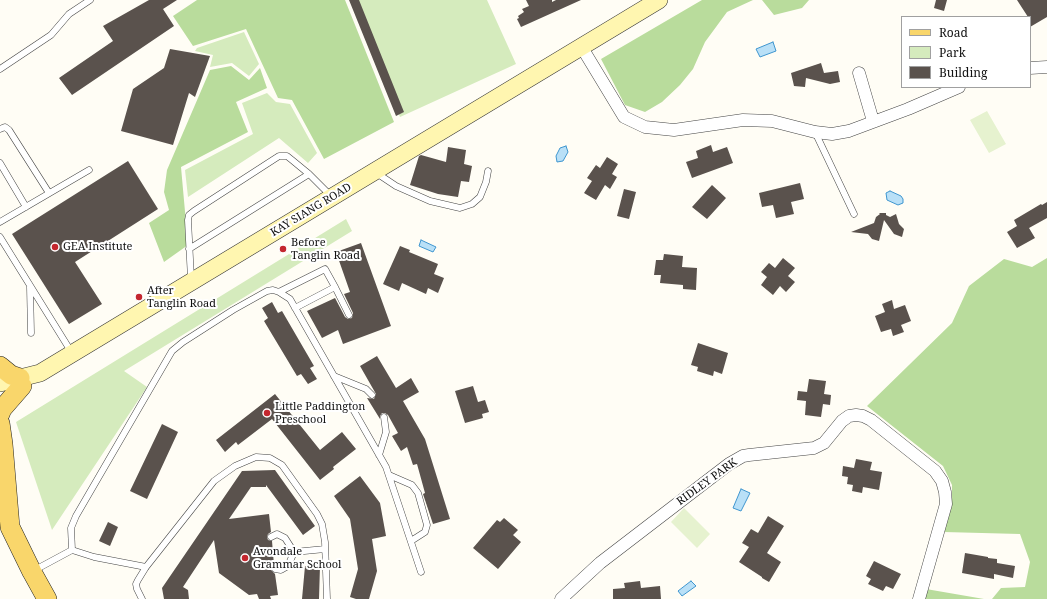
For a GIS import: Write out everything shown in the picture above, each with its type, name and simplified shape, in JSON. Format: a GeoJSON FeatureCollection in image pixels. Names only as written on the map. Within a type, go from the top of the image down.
{"type":"FeatureCollection","features":[{"type":"Feature","properties":{"kind":"main road"},"geometry":{"type":"LineString","coordinates":[[0,366],[21,382],[0,414]]}},
{"type":"Feature","properties":{"kind":"main road"},"geometry":{"type":"LineString","coordinates":[[0,423],[3,444],[3,482],[10,527],[37,599]]}},
{"type":"Feature","properties":{"kind":"main road"},"geometry":{"type":"LineString","coordinates":[[0,521],[7,540],[47,599]]}},
{"type":"Feature","properties":{"kind":"street","name":"KAY SIANG ROAD"},"geometry":{"type":"LineString","coordinates":[[0,383],[35,380],[40,373],[581,46],[660,0]]}},
{"type":"Feature","properties":{"kind":"street"},"geometry":{"type":"LineString","coordinates":[[581,46],[624,117],[645,127],[674,130],[743,120],[772,122],[815,132],[832,134],[849,131],[908,109],[957,88]]}},
{"type":"Feature","properties":{"kind":"street"},"geometry":{"type":"LineString","coordinates":[[1038,68],[1047,75]]}},
{"type":"Feature","properties":{"kind":"street"},"geometry":{"type":"LineString","coordinates":[[859,72],[873,121]]}},
{"type":"Feature","properties":{"kind":"street","name":"KAY SIANG ROAD"},"geometry":{"type":"LineString","coordinates":[[0,393],[21,382]]}},
{"type":"Feature","properties":{"kind":"street","name":"RIDLEY PARK"},"geometry":{"type":"LineString","coordinates":[[561,599],[606,559],[729,464],[743,456],[814,448],[824,443],[842,421],[849,416],[856,415],[863,416],[870,420],[935,471],[942,481],[946,504],[919,599]]}},
{"type":"Feature","properties":{"kind":"lane"},"geometry":{"type":"LineString","coordinates":[[0,69],[51,35],[69,14],[90,0]]}},
{"type":"Feature","properties":{"kind":"lane"},"geometry":{"type":"LineString","coordinates":[[0,129],[5,127],[10,130],[49,193]]}},
{"type":"Feature","properties":{"kind":"lane"},"geometry":{"type":"LineString","coordinates":[[815,132],[854,214]]}},
{"type":"Feature","properties":{"kind":"lane"},"geometry":{"type":"LineString","coordinates":[[191,282],[189,215],[279,156],[287,156],[309,174],[332,197]]}},
{"type":"Feature","properties":{"kind":"lane"},"geometry":{"type":"LineString","coordinates":[[0,163],[26,207]]}},
{"type":"Feature","properties":{"kind":"lane"},"geometry":{"type":"LineString","coordinates":[[0,222],[89,170]]}},
{"type":"Feature","properties":{"kind":"lane"},"geometry":{"type":"LineString","coordinates":[[374,172],[396,186],[430,201],[460,208],[472,204],[480,197],[486,182],[488,171]]}},
{"type":"Feature","properties":{"kind":"lane"},"geometry":{"type":"LineString","coordinates":[[189,250],[309,174]]}},
{"type":"Feature","properties":{"kind":"lane"},"geometry":{"type":"LineString","coordinates":[[0,237],[72,354]]}},
{"type":"Feature","properties":{"kind":"lane"},"geometry":{"type":"LineString","coordinates":[[279,292],[325,268],[349,315]]}},
{"type":"Feature","properties":{"kind":"lane"},"geometry":{"type":"LineString","coordinates":[[30,285],[31,333]]}},
{"type":"Feature","properties":{"kind":"lane"},"geometry":{"type":"LineString","coordinates":[[295,308],[336,287]]}},
{"type":"Feature","properties":{"kind":"lane"},"geometry":{"type":"LineString","coordinates":[[72,550],[71,528],[76,516],[172,351],[182,342],[267,291],[273,290],[290,299],[379,454],[389,475],[421,572]]}},
{"type":"Feature","properties":{"kind":"lane"},"geometry":{"type":"LineString","coordinates":[[334,376],[366,389],[372,395]]}},
{"type":"Feature","properties":{"kind":"lane"},"geometry":{"type":"LineString","coordinates":[[379,454],[386,432],[384,416]]}},
{"type":"Feature","properties":{"kind":"lane"},"geometry":{"type":"LineString","coordinates":[[142,599],[136,584],[146,567],[214,481],[235,466],[256,457],[270,458],[282,465],[317,514],[322,524],[326,549],[327,599]]}},
{"type":"Feature","properties":{"kind":"lane"},"geometry":{"type":"LineString","coordinates":[[389,475],[412,485],[418,493],[427,525],[425,532],[411,542]]}},
{"type":"Feature","properties":{"kind":"lane"},"geometry":{"type":"LineString","coordinates":[[271,537],[277,534],[285,538],[294,552]]}},
{"type":"Feature","properties":{"kind":"lane"},"geometry":{"type":"LineString","coordinates":[[294,552],[326,549]]}},
{"type":"Feature","properties":{"kind":"lane"},"geometry":{"type":"LineString","coordinates":[[28,573],[72,550],[94,557],[146,567]]}},
{"type":"Feature","properties":{"kind":"lane"},"geometry":{"type":"LineString","coordinates":[[275,569],[281,570],[288,566],[294,552]]}},
{"type":"Feature","properties":{"kind":"green space"},"geometry":{"type":"Polygon","coordinates":[[[197,0],[345,0],[394,122],[324,159],[292,100],[278,98],[246,29],[193,46],[173,16],[197,0]]]}},
{"type":"Feature","properties":{"kind":"green space"},"geometry":{"type":"Polygon","coordinates":[[[353,0],[487,0],[516,64],[400,117],[353,0]]]}},
{"type":"Feature","properties":{"kind":"green space"},"geometry":{"type":"Polygon","coordinates":[[[702,0],[753,0],[727,12],[705,42],[693,69],[680,85],[662,102],[645,112],[625,105],[601,59],[702,0]]]}},
{"type":"Feature","properties":{"kind":"green space"},"geometry":{"type":"Polygon","coordinates":[[[762,0],[809,0],[802,8],[774,15],[762,0]]]}},
{"type":"Feature","properties":{"kind":"green space"},"geometry":{"type":"Polygon","coordinates":[[[244,32],[259,64],[249,76],[232,63],[210,67],[213,55],[195,51],[197,48],[244,32]]]}},
{"type":"Feature","properties":{"kind":"green space"},"geometry":{"type":"Polygon","coordinates":[[[231,66],[249,80],[260,68],[267,88],[236,102],[248,132],[181,167],[188,245],[164,262],[149,223],[169,210],[164,192],[167,170],[210,70],[231,66]]]}},
{"type":"Feature","properties":{"kind":"green space"},"geometry":{"type":"Polygon","coordinates":[[[267,93],[276,102],[290,104],[317,153],[308,163],[279,138],[188,197],[185,170],[253,134],[242,103],[267,93]]]}},
{"type":"Feature","properties":{"kind":"green space"},"geometry":{"type":"Polygon","coordinates":[[[987,111],[1006,144],[989,153],[970,120],[987,111]]]}},
{"type":"Feature","properties":{"kind":"green space"},"geometry":{"type":"Polygon","coordinates":[[[346,219],[352,231],[124,371],[147,387],[52,530],[16,422],[346,219]]]}},
{"type":"Feature","properties":{"kind":"green space"},"geometry":{"type":"Polygon","coordinates":[[[1047,258],[1047,599],[992,599],[1001,588],[1025,587],[1030,562],[1020,534],[944,532],[952,503],[952,485],[943,466],[867,406],[952,323],[969,286],[1004,259],[1032,267],[1047,258]]]}},
{"type":"Feature","properties":{"kind":"green space"},"geometry":{"type":"Polygon","coordinates":[[[684,508],[710,534],[697,548],[671,522],[684,508]]]}},
{"type":"Feature","properties":{"kind":"green space"},"geometry":{"type":"Polygon","coordinates":[[[926,589],[984,599],[923,599],[926,589]]]}},
{"type":"Feature","properties":{"kind":"water"},"geometry":{"type":"Polygon","coordinates":[[[773,42],[776,51],[760,57],[756,49],[773,42]]]}},
{"type":"Feature","properties":{"kind":"water"},"geometry":{"type":"Polygon","coordinates":[[[566,146],[568,152],[563,161],[557,162],[556,156],[560,148],[566,146]]]}},
{"type":"Feature","properties":{"kind":"water"},"geometry":{"type":"Polygon","coordinates":[[[890,191],[901,196],[903,203],[898,205],[887,200],[886,193],[890,191]]]}},
{"type":"Feature","properties":{"kind":"water"},"geometry":{"type":"Polygon","coordinates":[[[421,240],[436,247],[433,252],[419,246],[421,240]]]}},
{"type":"Feature","properties":{"kind":"water"},"geometry":{"type":"Polygon","coordinates":[[[741,489],[750,493],[741,511],[733,508],[741,489]]]}},
{"type":"Feature","properties":{"kind":"water"},"geometry":{"type":"Polygon","coordinates":[[[691,581],[696,586],[682,596],[678,591],[691,581]]]}},
{"type":"Feature","properties":{"kind":"building"},"geometry":{"type":"Polygon","coordinates":[[[149,0],[177,0],[163,9],[174,26],[72,95],[59,78],[113,41],[103,26],[149,0]]]}},
{"type":"Feature","properties":{"kind":"building"},"geometry":{"type":"Polygon","coordinates":[[[349,0],[359,0],[404,112],[396,116],[349,0]]]}},
{"type":"Feature","properties":{"kind":"building"},"geometry":{"type":"Polygon","coordinates":[[[526,0],[552,0],[552,2],[556,0],[581,0],[521,27],[517,19],[519,18],[518,16],[524,12],[522,9],[529,6],[526,0]]]}},
{"type":"Feature","properties":{"kind":"building"},"geometry":{"type":"Polygon","coordinates":[[[936,0],[947,0],[944,11],[934,8],[936,0]]]}},
{"type":"Feature","properties":{"kind":"building"},"geometry":{"type":"Polygon","coordinates":[[[1017,0],[1047,0],[1047,17],[1031,26],[1031,16],[1027,16],[1017,0]]]}},
{"type":"Feature","properties":{"kind":"building"},"geometry":{"type":"Polygon","coordinates":[[[170,49],[210,56],[195,97],[189,93],[173,145],[121,131],[133,89],[164,68],[170,49]]]}},
{"type":"Feature","properties":{"kind":"building"},"geometry":{"type":"Polygon","coordinates":[[[821,63],[824,73],[838,71],[840,82],[830,84],[806,78],[805,87],[794,86],[791,73],[821,63]]]}},
{"type":"Feature","properties":{"kind":"building"},"geometry":{"type":"Polygon","coordinates":[[[711,145],[713,152],[727,147],[733,163],[692,178],[686,162],[698,158],[696,151],[711,145]]]}},
{"type":"Feature","properties":{"kind":"building"},"geometry":{"type":"Polygon","coordinates":[[[448,147],[466,150],[464,164],[472,166],[469,182],[461,181],[458,197],[438,194],[410,185],[419,156],[421,155],[446,162],[448,147]]]}},
{"type":"Feature","properties":{"kind":"building"},"geometry":{"type":"Polygon","coordinates":[[[607,157],[618,164],[612,174],[617,177],[610,189],[605,185],[596,200],[584,193],[592,181],[587,178],[596,165],[600,168],[607,157]]]}},
{"type":"Feature","properties":{"kind":"building"},"geometry":{"type":"Polygon","coordinates":[[[128,161],[158,209],[75,262],[102,304],[69,324],[12,234],[128,161]]]}},
{"type":"Feature","properties":{"kind":"building"},"geometry":{"type":"Polygon","coordinates":[[[800,183],[804,199],[791,202],[794,214],[776,218],[773,205],[762,207],[759,193],[800,183]]]}},
{"type":"Feature","properties":{"kind":"building"},"geometry":{"type":"Polygon","coordinates":[[[712,185],[726,198],[707,219],[692,207],[712,185]]]}},
{"type":"Feature","properties":{"kind":"building"},"geometry":{"type":"Polygon","coordinates":[[[624,189],[636,192],[629,219],[617,216],[624,189]]]}},
{"type":"Feature","properties":{"kind":"building"},"geometry":{"type":"Polygon","coordinates":[[[1047,202],[1047,218],[1029,228],[1035,238],[1017,248],[1007,232],[1017,226],[1014,220],[1047,202]]]}},
{"type":"Feature","properties":{"kind":"building"},"geometry":{"type":"Polygon","coordinates":[[[879,213],[886,213],[886,215],[890,217],[896,214],[899,224],[904,229],[902,237],[894,234],[884,220],[879,241],[872,239],[868,234],[851,232],[874,223],[876,217],[880,214],[879,213]]]}},
{"type":"Feature","properties":{"kind":"building"},"geometry":{"type":"Polygon","coordinates":[[[361,243],[391,326],[343,344],[338,330],[322,338],[307,311],[335,298],[345,317],[348,319],[352,318],[353,313],[344,294],[350,292],[336,252],[361,243]]]}},
{"type":"Feature","properties":{"kind":"building"},"geometry":{"type":"Polygon","coordinates":[[[400,246],[410,250],[409,252],[438,264],[434,274],[444,278],[438,293],[428,288],[426,294],[402,283],[399,291],[383,284],[400,246]]]}},
{"type":"Feature","properties":{"kind":"building"},"geometry":{"type":"Polygon","coordinates":[[[664,254],[683,256],[682,267],[697,268],[696,290],[683,289],[683,285],[660,283],[661,275],[654,275],[656,260],[663,260],[664,254]]]}},
{"type":"Feature","properties":{"kind":"building"},"geometry":{"type":"Polygon","coordinates":[[[783,258],[795,268],[788,276],[795,282],[786,292],[780,286],[773,295],[761,285],[767,277],[761,272],[769,263],[775,268],[783,258]]]}},
{"type":"Feature","properties":{"kind":"building"},"geometry":{"type":"Polygon","coordinates":[[[892,300],[894,309],[905,305],[911,321],[901,325],[904,332],[893,336],[891,329],[881,332],[875,316],[885,312],[882,304],[892,300]]]}},
{"type":"Feature","properties":{"kind":"building"},"geometry":{"type":"Polygon","coordinates":[[[272,302],[278,313],[282,311],[314,366],[310,368],[317,379],[308,384],[301,374],[297,376],[264,321],[268,318],[262,308],[272,302]]]}},
{"type":"Feature","properties":{"kind":"building"},"geometry":{"type":"Polygon","coordinates":[[[698,343],[728,353],[722,374],[714,371],[713,376],[697,371],[698,367],[691,365],[698,343]]]}},
{"type":"Feature","properties":{"kind":"building"},"geometry":{"type":"Polygon","coordinates":[[[377,356],[396,388],[411,378],[419,392],[403,401],[425,439],[450,519],[433,524],[423,494],[425,493],[417,464],[413,465],[407,447],[401,451],[392,436],[398,433],[388,415],[382,413],[380,419],[367,398],[374,399],[376,394],[360,366],[377,356]]]}},
{"type":"Feature","properties":{"kind":"building"},"geometry":{"type":"Polygon","coordinates":[[[809,379],[826,381],[824,394],[831,395],[830,405],[823,404],[821,417],[805,415],[806,401],[797,400],[798,391],[807,392],[809,379]]]}},
{"type":"Feature","properties":{"kind":"building"},"geometry":{"type":"Polygon","coordinates":[[[473,386],[478,402],[485,400],[489,412],[482,414],[483,418],[465,423],[455,391],[473,386]]]}},
{"type":"Feature","properties":{"kind":"building"},"geometry":{"type":"Polygon","coordinates":[[[275,394],[320,450],[342,432],[356,449],[333,467],[334,469],[320,480],[272,419],[238,445],[236,442],[225,452],[216,440],[275,394]]]}},
{"type":"Feature","properties":{"kind":"building"},"geometry":{"type":"Polygon","coordinates":[[[162,424],[178,432],[147,499],[130,491],[162,424]]]}},
{"type":"Feature","properties":{"kind":"building"},"geometry":{"type":"Polygon","coordinates":[[[856,459],[872,462],[870,470],[882,472],[879,490],[863,487],[862,493],[852,491],[853,485],[847,484],[848,477],[842,476],[843,466],[854,468],[856,459]]]}},
{"type":"Feature","properties":{"kind":"building"},"geometry":{"type":"Polygon","coordinates":[[[275,470],[315,526],[303,535],[266,485],[266,487],[251,487],[229,519],[269,514],[271,532],[267,537],[268,540],[272,541],[274,565],[271,566],[271,570],[275,574],[278,595],[270,596],[271,599],[259,599],[257,594],[249,595],[219,573],[214,540],[183,587],[188,590],[189,599],[164,599],[162,588],[242,471],[275,470]]]}},
{"type":"Feature","properties":{"kind":"building"},"geometry":{"type":"Polygon","coordinates":[[[360,476],[380,503],[386,536],[372,539],[377,571],[369,599],[356,599],[350,597],[358,569],[350,519],[334,496],[360,476]]]}},
{"type":"Feature","properties":{"kind":"building"},"geometry":{"type":"Polygon","coordinates":[[[768,516],[784,526],[767,553],[781,562],[769,582],[739,562],[749,547],[742,543],[751,529],[758,533],[768,516]]]}},
{"type":"Feature","properties":{"kind":"building"},"geometry":{"type":"Polygon","coordinates":[[[504,518],[518,530],[513,535],[521,542],[498,569],[473,548],[497,520],[500,522],[504,518]]]}},
{"type":"Feature","properties":{"kind":"building"},"geometry":{"type":"Polygon","coordinates":[[[108,522],[118,527],[110,546],[99,541],[108,522]]]}},
{"type":"Feature","properties":{"kind":"building"},"geometry":{"type":"Polygon","coordinates":[[[965,553],[997,559],[997,563],[1015,566],[1013,578],[994,574],[994,579],[962,573],[965,553]]]}},
{"type":"Feature","properties":{"kind":"building"},"geometry":{"type":"Polygon","coordinates":[[[874,561],[901,574],[893,589],[886,586],[883,591],[868,584],[871,579],[866,576],[874,561]]]}},
{"type":"Feature","properties":{"kind":"building"},"geometry":{"type":"Polygon","coordinates":[[[305,566],[320,566],[319,599],[302,599],[305,566]]]}},
{"type":"Feature","properties":{"kind":"building"},"geometry":{"type":"Polygon","coordinates":[[[640,581],[641,588],[660,586],[661,599],[613,599],[613,589],[625,588],[624,583],[640,581]]]}},
{"type":"Feature","properties":{"kind":"place","name":"GEA Institute"},"geometry":{"type":"Point","coordinates":[55,247]}},
{"type":"Feature","properties":{"kind":"place","name":"Before Tanglin Road"},"geometry":{"type":"Point","coordinates":[283,249]}},
{"type":"Feature","properties":{"kind":"place","name":"After Tanglin Road"},"geometry":{"type":"Point","coordinates":[139,297]}},
{"type":"Feature","properties":{"kind":"place","name":"Little Paddington Preschool"},"geometry":{"type":"Point","coordinates":[267,413]}},
{"type":"Feature","properties":{"kind":"place","name":"Avondale Grammar School"},"geometry":{"type":"Point","coordinates":[245,558]}}]}
